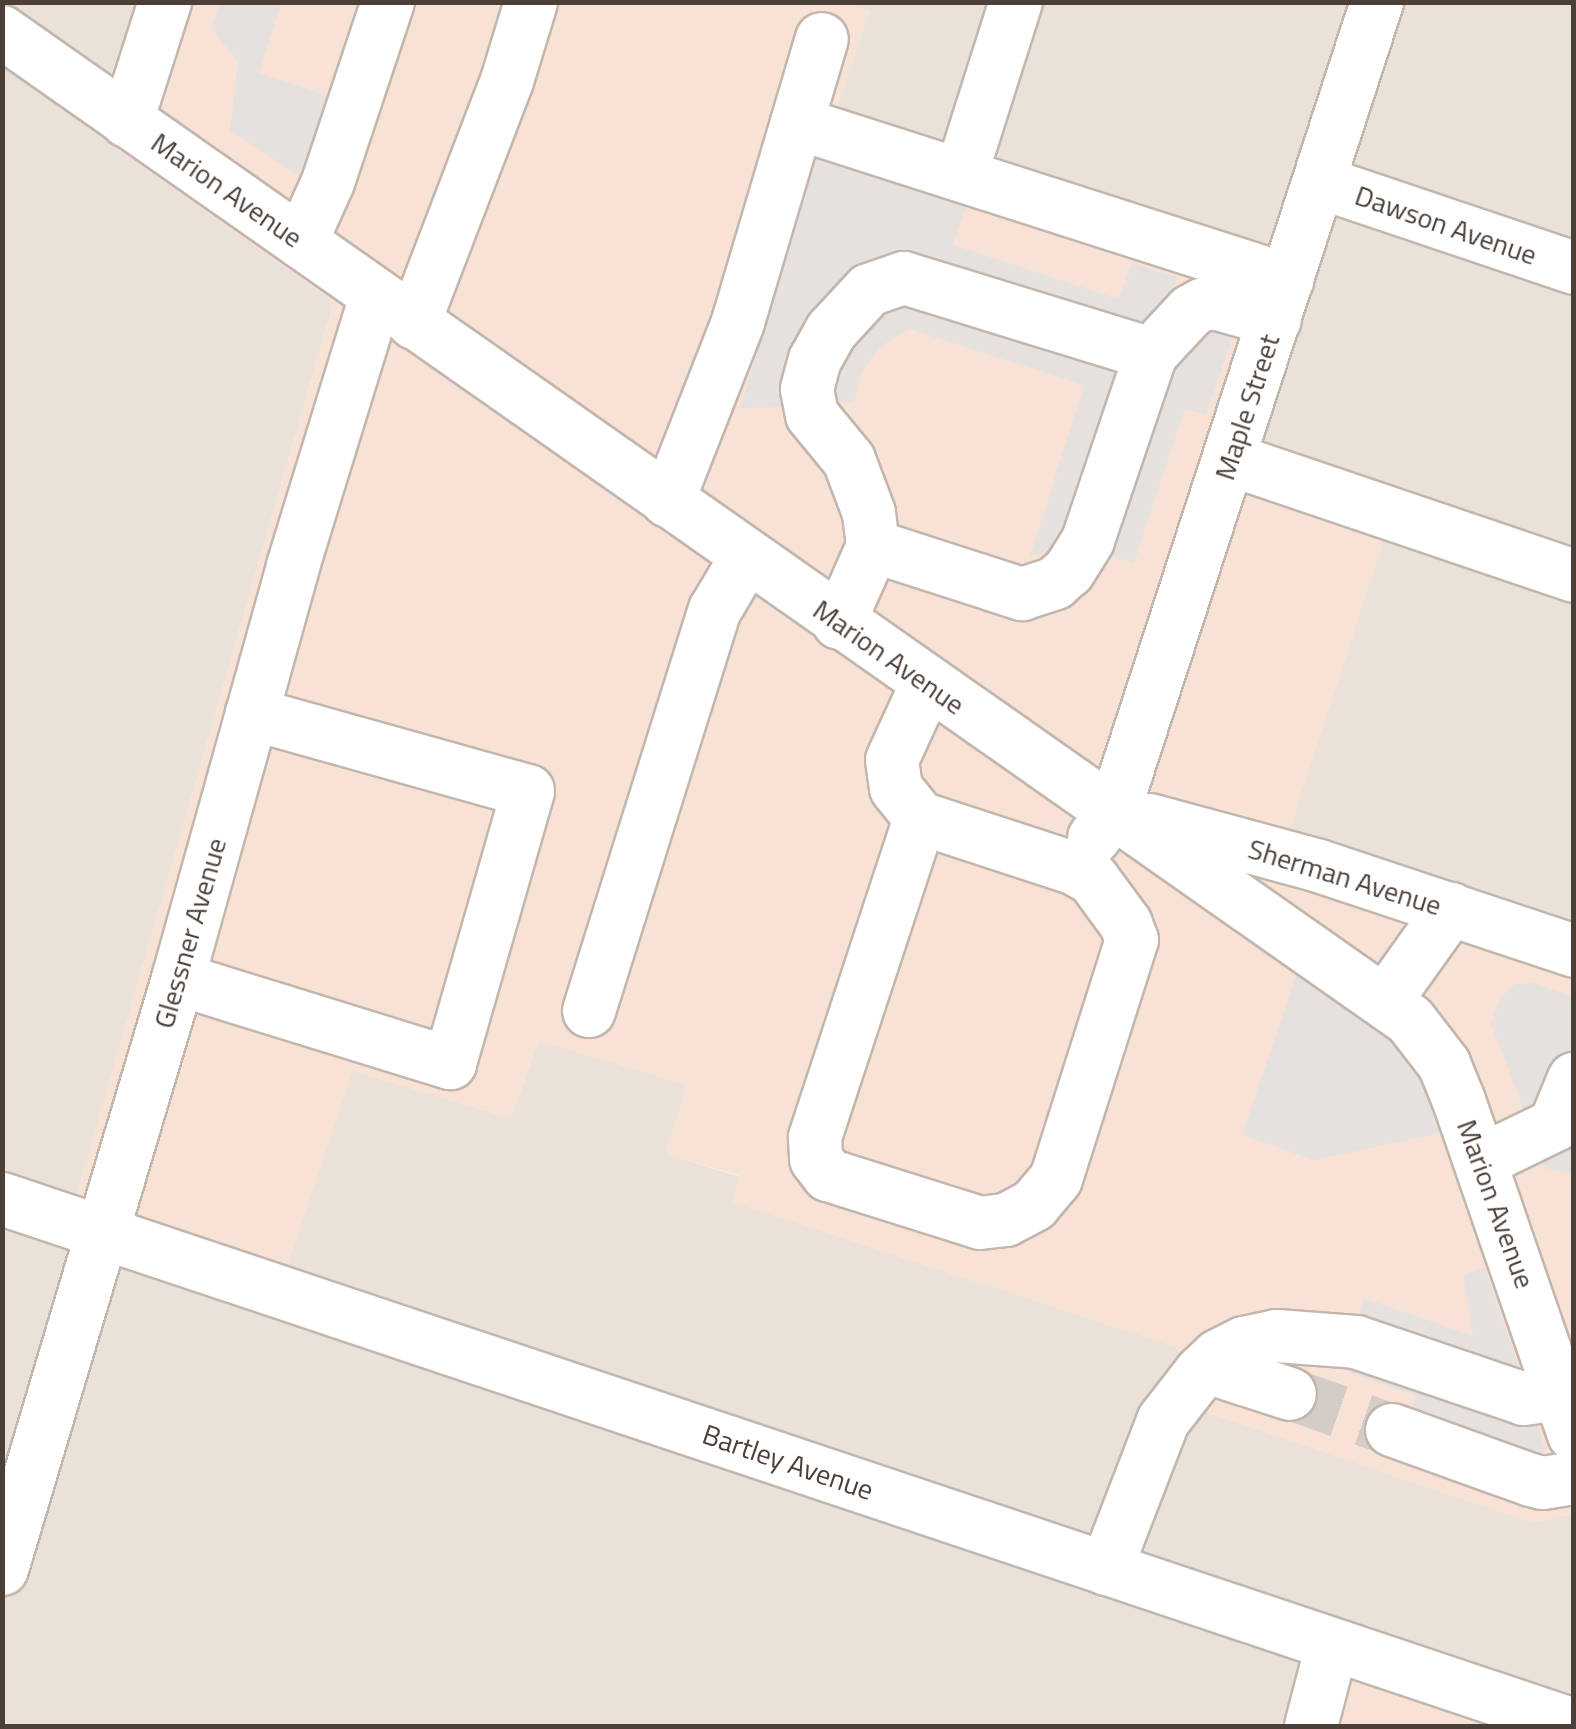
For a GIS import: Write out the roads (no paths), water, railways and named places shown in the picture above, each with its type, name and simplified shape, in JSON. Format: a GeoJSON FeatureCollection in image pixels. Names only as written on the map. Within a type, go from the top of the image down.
{"type":"FeatureCollection","features":[{"type":"Feature","properties":{"kind":"street"},"geometry":{"type":"LineString","coordinates":[[127,121],[165,2]]}},
{"type":"Feature","properties":{"kind":"street"},"geometry":{"type":"LineString","coordinates":[[301,242],[328,182],[388,2]]}},
{"type":"Feature","properties":{"kind":"street","name":"Glessner Avenue"},"geometry":{"type":"LineString","coordinates":[[2,1569],[178,979],[252,714],[395,310],[507,81],[531,2]]}},
{"type":"Feature","properties":{"kind":"street"},"geometry":{"type":"LineString","coordinates":[[962,175],[1016,2]]}},
{"type":"Feature","properties":{"kind":"street","name":"Maple Street"},"geometry":{"type":"LineString","coordinates":[[1073,868],[1114,810],[1377,2]]}},
{"type":"Feature","properties":{"kind":"street","name":"Marion Avenue"},"geometry":{"type":"LineString","coordinates":[[2,32],[839,623],[1114,810],[1410,1020],[1444,1064],[1570,1423]]}},
{"type":"Feature","properties":{"kind":"street"},"geometry":{"type":"LineString","coordinates":[[668,500],[738,322],[822,40]]}},
{"type":"Feature","properties":{"kind":"street"},"geometry":{"type":"LineString","coordinates":[[798,122],[962,175],[1281,300]]}},
{"type":"Feature","properties":{"kind":"street","name":"Dawson Avenue"},"geometry":{"type":"LineString","coordinates":[[1319,182],[1574,268]]}},
{"type":"Feature","properties":{"kind":"street"},"geometry":{"type":"LineString","coordinates":[[839,623],[873,546],[860,482],[850,460],[812,415],[807,389],[814,360],[830,331],[870,290],[904,278],[1150,354]]}},
{"type":"Feature","properties":{"kind":"street"},"geometry":{"type":"LineString","coordinates":[[873,546],[1022,594],[1055,583],[1069,571],[1088,540],[1150,354],[1202,305],[1281,300]]}},
{"type":"Feature","properties":{"kind":"street"},"geometry":{"type":"LineString","coordinates":[[1229,459],[1574,576]]}},
{"type":"Feature","properties":{"kind":"street"},"geometry":{"type":"LineString","coordinates":[[589,1010],[715,610],[747,556]]}},
{"type":"Feature","properties":{"kind":"street"},"geometry":{"type":"LineString","coordinates":[[920,818],[815,1138],[816,1159],[828,1175],[980,1223],[1006,1220],[1034,1206],[1056,1179],[1132,940],[1126,924],[1093,880],[1073,868],[920,818],[896,788],[892,760],[927,684]]}},
{"type":"Feature","properties":{"kind":"street"},"geometry":{"type":"LineString","coordinates":[[178,979],[450,1063],[528,791],[252,714]]}},
{"type":"Feature","properties":{"kind":"street","name":"Sherman Avenue"},"geometry":{"type":"LineString","coordinates":[[1114,810],[1319,866],[1574,951]]}},
{"type":"Feature","properties":{"kind":"street"},"geometry":{"type":"LineString","coordinates":[[1386,1000],[1451,909]]}},
{"type":"Feature","properties":{"kind":"street"},"geometry":{"type":"LineString","coordinates":[[1481,1161],[1556,1125],[1574,1079]]}},
{"type":"Feature","properties":{"kind":"street","name":"Bartley Avenue"},"geometry":{"type":"LineString","coordinates":[[2,1198],[1574,1725]]}},
{"type":"Feature","properties":{"kind":"street"},"geometry":{"type":"LineString","coordinates":[[1106,1570],[1162,1422],[1207,1367],[1244,1343],[1276,1336],[1356,1342],[1524,1399],[1570,1423]]}},
{"type":"Feature","properties":{"kind":"street"},"geometry":{"type":"LineString","coordinates":[[1207,1367],[1290,1394]]}},
{"type":"Feature","properties":{"kind":"street"},"geometry":{"type":"LineString","coordinates":[[1392,1430],[1531,1480],[1544,1483],[1574,1478]]}},
{"type":"Feature","properties":{"kind":"street"},"geometry":{"type":"LineString","coordinates":[[1311,1726],[1332,1646]]}},
{"type":"Feature","properties":{"kind":"tunnel"},"geometry":{"type":"LineString","coordinates":[[1290,1394],[1392,1430]]}}]}
